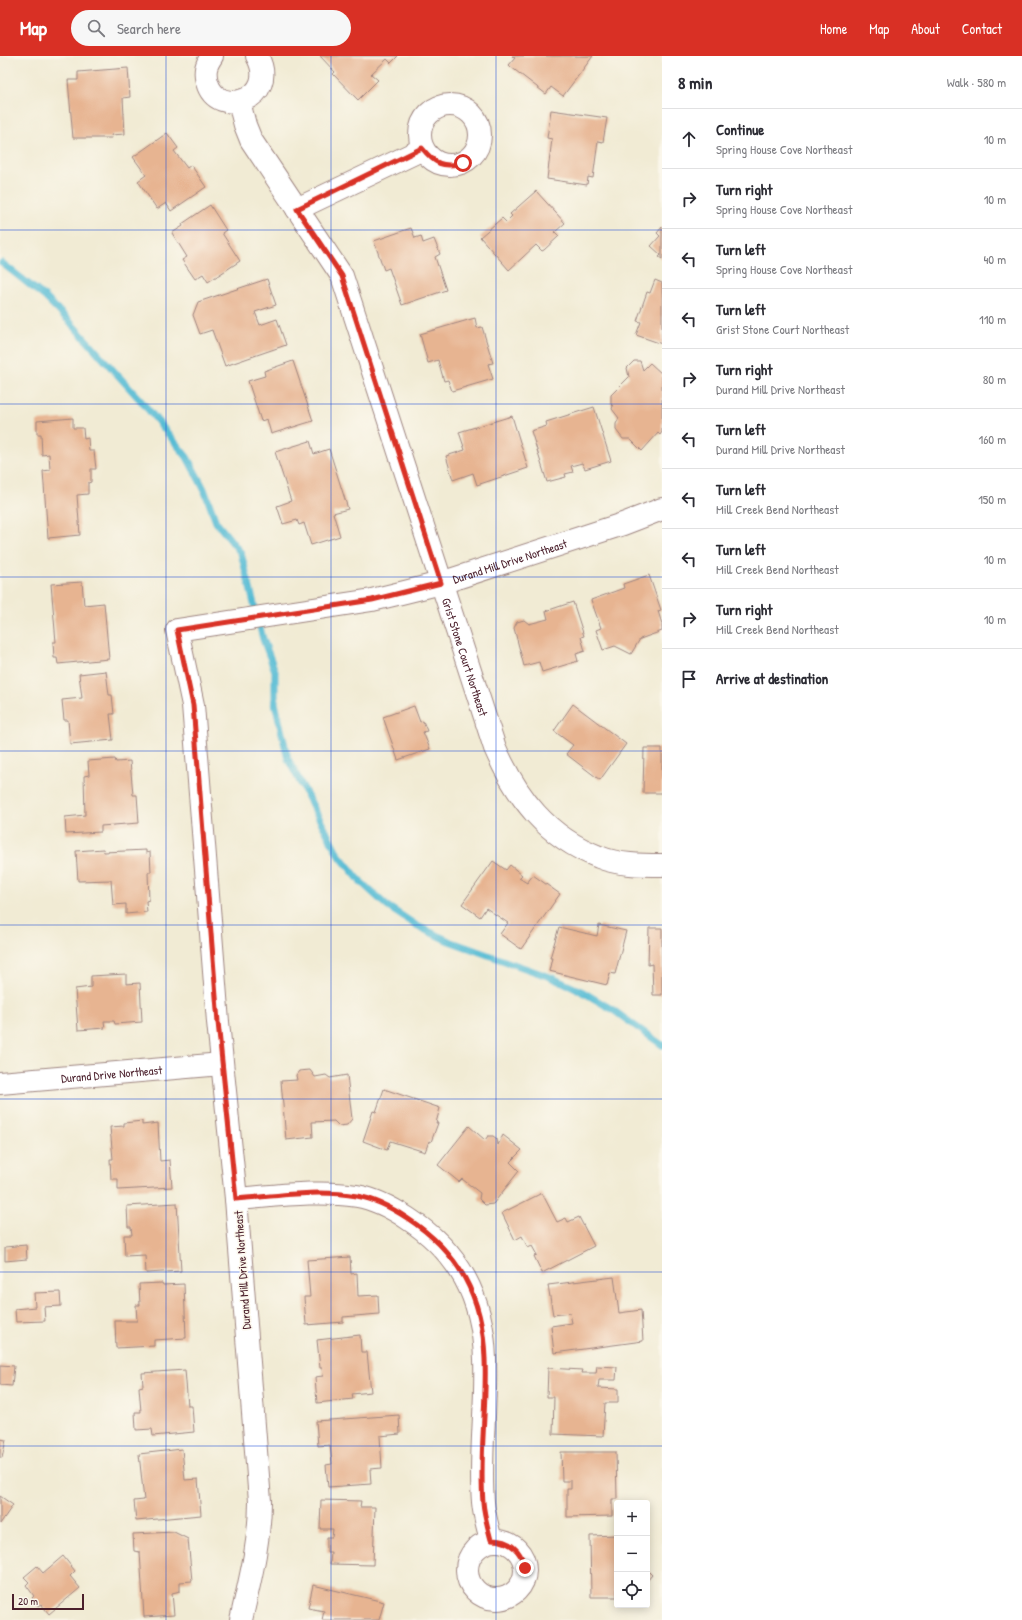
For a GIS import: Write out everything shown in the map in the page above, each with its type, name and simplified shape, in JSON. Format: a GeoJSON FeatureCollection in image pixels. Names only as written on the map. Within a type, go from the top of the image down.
{"type":"FeatureCollection","features":[{"type":"Feature","properties":{"kind":"street"},"geometry":{"type":"LineString","coordinates":[[212,56],[206,64],[205,74],[208,86],[214,94],[225,101],[239,102],[250,98],[260,87],[263,75],[262,65],[257,56]]}},
{"type":"Feature","properties":{"kind":"street","name":"Grist Stone Court Northeast"},"geometry":{"type":"LineString","coordinates":[[239,102],[245,125],[252,140],[342,276],[441,583],[505,771],[523,799],[563,839],[599,858],[621,862],[662,865]]}},
{"type":"Feature","properties":{"kind":"street"},"geometry":{"type":"LineString","coordinates":[[297,209],[422,148]]}},
{"type":"Feature","properties":{"kind":"street","name":"Durand Mill Drive Northeast"},"geometry":{"type":"LineString","coordinates":[[241,1620],[256,1553],[260,1527],[260,1501],[236,1199],[218,1022],[193,705],[177,630],[372,600],[441,583],[662,509]]}},
{"type":"Feature","properties":{"kind":"street","name":"Durand Drive Northeast"},"geometry":{"type":"LineString","coordinates":[[0,1083],[222,1064]]}},
{"type":"Feature","properties":{"kind":"street"},"geometry":{"type":"LineString","coordinates":[[236,1199],[328,1193],[359,1196],[394,1210],[423,1229],[446,1249],[468,1281],[482,1318],[486,1361],[483,1502],[491,1540]]}},
{"type":"Feature","properties":{"kind":"building"},"geometry":{"type":"Polygon","coordinates":[[[320,56],[398,56],[391,63],[387,59],[371,74],[378,80],[358,100],[333,74],[335,72],[320,56]]]}},
{"type":"Feature","properties":{"kind":"building"},"geometry":{"type":"Polygon","coordinates":[[[512,56],[593,56],[563,96],[551,87],[546,94],[511,67],[509,65],[515,58],[512,56]]]}},
{"type":"Feature","properties":{"kind":"building"},"geometry":{"type":"Polygon","coordinates":[[[128,68],[130,97],[123,98],[125,134],[111,135],[112,138],[73,138],[68,80],[78,80],[78,72],[128,68]]]}},
{"type":"Feature","properties":{"kind":"building"},"geometry":{"type":"Polygon","coordinates":[[[551,110],[607,118],[603,142],[598,141],[593,178],[588,177],[587,185],[547,179],[552,139],[547,138],[551,110]]]}},
{"type":"Feature","properties":{"kind":"building"},"geometry":{"type":"Polygon","coordinates":[[[167,133],[178,148],[174,151],[187,168],[191,165],[206,187],[171,211],[166,203],[157,209],[138,181],[146,175],[133,157],[167,133]]]}},
{"type":"Feature","properties":{"kind":"building"},"geometry":{"type":"Polygon","coordinates":[[[536,191],[565,223],[555,232],[559,236],[544,250],[542,251],[536,245],[509,270],[480,237],[502,218],[506,222],[512,216],[510,214],[536,191]]]}},
{"type":"Feature","properties":{"kind":"building"},"geometry":{"type":"Polygon","coordinates":[[[210,205],[226,230],[222,233],[240,261],[208,282],[203,274],[195,279],[182,260],[187,257],[172,233],[183,226],[182,224],[210,205]]]}},
{"type":"Feature","properties":{"kind":"building"},"geometry":{"type":"Polygon","coordinates":[[[662,227],[662,259],[659,257],[661,255],[651,246],[660,236],[657,233],[662,227]]]}},
{"type":"Feature","properties":{"kind":"building"},"geometry":{"type":"Polygon","coordinates":[[[411,228],[415,238],[421,236],[423,243],[434,239],[440,254],[435,257],[446,290],[402,305],[389,268],[384,270],[374,241],[411,228]]]}},
{"type":"Feature","properties":{"kind":"building"},"geometry":{"type":"Polygon","coordinates":[[[267,279],[276,305],[255,312],[260,325],[277,319],[286,345],[225,366],[212,330],[200,334],[193,315],[198,302],[267,279]]]}},
{"type":"Feature","properties":{"kind":"building"},"geometry":{"type":"Polygon","coordinates":[[[655,280],[662,283],[662,344],[636,335],[641,322],[637,321],[647,292],[650,293],[655,280]]]}},
{"type":"Feature","properties":{"kind":"building"},"geometry":{"type":"Polygon","coordinates":[[[475,318],[477,328],[482,327],[493,363],[488,364],[493,379],[452,391],[448,380],[444,381],[438,360],[428,363],[420,334],[475,318]]]}},
{"type":"Feature","properties":{"kind":"building"},"geometry":{"type":"Polygon","coordinates":[[[293,361],[313,421],[271,434],[267,419],[261,421],[248,381],[265,376],[264,371],[293,361]]]}},
{"type":"Feature","properties":{"kind":"building"},"geometry":{"type":"Polygon","coordinates":[[[634,361],[640,361],[643,370],[650,363],[662,374],[662,432],[660,435],[658,433],[642,451],[630,439],[623,439],[616,430],[616,424],[619,418],[612,409],[613,406],[611,404],[611,395],[629,377],[627,368],[634,361]]]}},
{"type":"Feature","properties":{"kind":"building"},"geometry":{"type":"Polygon","coordinates":[[[594,407],[611,461],[585,469],[582,463],[571,466],[573,472],[565,474],[566,477],[547,482],[531,431],[547,426],[546,422],[594,407]]]}},
{"type":"Feature","properties":{"kind":"building"},"geometry":{"type":"Polygon","coordinates":[[[512,416],[528,468],[477,485],[473,473],[453,480],[446,456],[465,450],[459,432],[512,416]]]}},
{"type":"Feature","properties":{"kind":"building"},"geometry":{"type":"Polygon","coordinates":[[[73,418],[73,428],[83,428],[84,439],[88,438],[89,451],[94,451],[96,469],[91,469],[91,482],[88,483],[88,494],[77,495],[80,535],[48,538],[43,471],[50,470],[49,454],[42,455],[41,434],[37,434],[37,421],[73,418]]]}},
{"type":"Feature","properties":{"kind":"building"},"geometry":{"type":"Polygon","coordinates":[[[310,441],[314,454],[329,449],[348,509],[333,513],[340,536],[311,545],[304,523],[299,525],[297,520],[283,524],[277,506],[291,501],[275,452],[310,441]]]}},
{"type":"Feature","properties":{"kind":"building"},"geometry":{"type":"Polygon","coordinates":[[[649,575],[661,610],[658,611],[662,624],[662,631],[640,639],[631,654],[615,646],[603,650],[596,630],[601,628],[591,600],[624,588],[623,584],[649,575]]]}},
{"type":"Feature","properties":{"kind":"building"},"geometry":{"type":"Polygon","coordinates":[[[82,582],[84,605],[104,603],[109,659],[58,664],[57,658],[54,658],[53,642],[56,642],[51,584],[82,582]]]}},
{"type":"Feature","properties":{"kind":"building"},"geometry":{"type":"Polygon","coordinates":[[[573,602],[584,636],[581,637],[585,651],[576,654],[578,661],[542,672],[539,662],[524,666],[514,628],[517,622],[524,620],[529,624],[548,619],[546,611],[573,602]]]}},
{"type":"Feature","properties":{"kind":"building"},"geometry":{"type":"Polygon","coordinates":[[[106,671],[109,695],[112,695],[114,714],[110,714],[113,740],[70,744],[68,720],[64,720],[62,700],[82,698],[79,674],[106,671]]]}},
{"type":"Feature","properties":{"kind":"building"},"geometry":{"type":"Polygon","coordinates":[[[573,704],[626,744],[600,780],[566,754],[573,745],[554,731],[573,704]]]}},
{"type":"Feature","properties":{"kind":"building"},"geometry":{"type":"Polygon","coordinates":[[[414,706],[420,722],[423,721],[427,731],[423,732],[430,749],[398,760],[383,717],[414,706]]]}},
{"type":"Feature","properties":{"kind":"building"},"geometry":{"type":"Polygon","coordinates":[[[644,748],[662,748],[662,793],[643,793],[644,748]]]}},
{"type":"Feature","properties":{"kind":"building"},"geometry":{"type":"Polygon","coordinates":[[[115,759],[116,762],[130,761],[133,795],[137,795],[139,823],[101,826],[101,832],[66,834],[65,817],[85,815],[84,776],[89,775],[88,761],[115,759]]]}},
{"type":"Feature","properties":{"kind":"building"},"geometry":{"type":"Polygon","coordinates":[[[103,849],[104,852],[146,850],[146,853],[150,852],[151,872],[148,872],[149,900],[146,901],[147,912],[126,914],[126,904],[113,905],[111,880],[78,881],[76,851],[103,849]]]}},
{"type":"Feature","properties":{"kind":"building"},"geometry":{"type":"Polygon","coordinates":[[[493,861],[506,870],[510,865],[522,875],[519,878],[527,883],[533,875],[560,894],[521,949],[500,934],[508,923],[486,908],[480,917],[462,904],[493,861]]]}},
{"type":"Feature","properties":{"kind":"building"},"geometry":{"type":"Polygon","coordinates":[[[599,925],[626,931],[615,974],[610,973],[607,985],[549,971],[552,958],[550,958],[559,927],[597,936],[599,925]]]}},
{"type":"Feature","properties":{"kind":"building"},"geometry":{"type":"Polygon","coordinates":[[[649,928],[662,928],[662,995],[653,995],[652,964],[648,965],[649,928]]]}},
{"type":"Feature","properties":{"kind":"building"},"geometry":{"type":"Polygon","coordinates":[[[126,974],[126,984],[140,983],[142,1022],[115,1024],[114,1021],[104,1021],[105,1028],[78,1030],[75,989],[91,987],[91,976],[126,974]]]}},
{"type":"Feature","properties":{"kind":"building"},"geometry":{"type":"Polygon","coordinates":[[[310,1070],[315,1077],[326,1075],[330,1078],[347,1075],[352,1119],[347,1125],[339,1126],[334,1121],[312,1122],[313,1137],[286,1140],[281,1081],[297,1080],[296,1075],[299,1071],[310,1070]]]}},
{"type":"Feature","properties":{"kind":"building"},"geometry":{"type":"Polygon","coordinates":[[[384,1089],[440,1108],[436,1123],[438,1123],[431,1142],[429,1141],[425,1152],[390,1141],[387,1150],[363,1141],[373,1111],[376,1112],[384,1089]]]}},
{"type":"Feature","properties":{"kind":"building"},"geometry":{"type":"Polygon","coordinates":[[[142,1121],[142,1125],[158,1123],[160,1161],[170,1160],[172,1187],[118,1190],[118,1179],[111,1179],[110,1159],[113,1159],[110,1127],[124,1126],[124,1123],[142,1121]]]}},
{"type":"Feature","properties":{"kind":"building"},"geometry":{"type":"Polygon","coordinates":[[[469,1126],[485,1140],[488,1136],[493,1136],[497,1139],[498,1145],[503,1135],[522,1150],[510,1162],[519,1171],[493,1204],[485,1205],[479,1199],[480,1193],[462,1179],[459,1182],[438,1165],[469,1126]]]}},
{"type":"Feature","properties":{"kind":"building"},"geometry":{"type":"Polygon","coordinates":[[[542,1193],[557,1222],[566,1218],[568,1222],[579,1217],[594,1246],[542,1273],[534,1256],[537,1255],[532,1246],[528,1248],[522,1236],[515,1240],[502,1213],[542,1193]]]}},
{"type":"Feature","properties":{"kind":"building"},"geometry":{"type":"Polygon","coordinates":[[[177,1203],[181,1271],[146,1273],[145,1255],[125,1256],[124,1235],[132,1235],[131,1227],[128,1227],[127,1206],[177,1203]]]}},
{"type":"Feature","properties":{"kind":"building"},"geometry":{"type":"Polygon","coordinates":[[[26,1245],[27,1259],[5,1261],[5,1247],[26,1245]]]}},
{"type":"Feature","properties":{"kind":"building"},"geometry":{"type":"Polygon","coordinates":[[[350,1257],[351,1274],[357,1273],[358,1296],[378,1295],[379,1314],[343,1317],[343,1322],[306,1325],[304,1297],[310,1297],[307,1260],[350,1257]]]}},
{"type":"Feature","properties":{"kind":"building"},"geometry":{"type":"Polygon","coordinates":[[[614,1277],[619,1313],[641,1310],[643,1341],[554,1353],[551,1326],[572,1323],[570,1313],[553,1315],[548,1285],[614,1277]]]}},
{"type":"Feature","properties":{"kind":"building"},"geometry":{"type":"Polygon","coordinates":[[[162,1283],[163,1285],[184,1284],[186,1338],[154,1340],[154,1346],[116,1348],[115,1321],[137,1321],[136,1305],[140,1305],[139,1284],[162,1283]]]}},
{"type":"Feature","properties":{"kind":"building"},"geometry":{"type":"Polygon","coordinates":[[[60,1292],[61,1306],[44,1307],[45,1321],[16,1322],[15,1309],[35,1307],[34,1293],[60,1292]]]}},
{"type":"Feature","properties":{"kind":"building"},"geometry":{"type":"Polygon","coordinates":[[[360,1335],[361,1352],[367,1352],[371,1392],[352,1394],[353,1399],[317,1403],[315,1377],[323,1376],[322,1368],[320,1368],[317,1340],[360,1335]]]}},
{"type":"Feature","properties":{"kind":"building"},"geometry":{"type":"Polygon","coordinates":[[[0,1365],[14,1366],[12,1386],[0,1385],[0,1365]]]}},
{"type":"Feature","properties":{"kind":"building"},"geometry":{"type":"Polygon","coordinates":[[[597,1366],[617,1367],[616,1380],[599,1380],[598,1388],[618,1389],[618,1403],[605,1403],[603,1436],[553,1434],[554,1397],[547,1397],[548,1368],[582,1370],[581,1373],[596,1373],[597,1366]]]}},
{"type":"Feature","properties":{"kind":"building"},"geometry":{"type":"Polygon","coordinates":[[[185,1370],[188,1406],[192,1406],[194,1432],[153,1436],[152,1429],[136,1430],[135,1412],[141,1412],[139,1387],[143,1386],[142,1373],[185,1370]]]}},
{"type":"Feature","properties":{"kind":"building"},"geometry":{"type":"Polygon","coordinates":[[[399,1415],[400,1434],[380,1436],[382,1468],[370,1469],[371,1484],[328,1487],[326,1465],[332,1464],[330,1445],[318,1446],[316,1421],[399,1415]]]}},
{"type":"Feature","properties":{"kind":"building"},"geometry":{"type":"Polygon","coordinates":[[[0,1439],[6,1440],[2,1458],[0,1457],[0,1439]]]}},
{"type":"Feature","properties":{"kind":"building"},"geometry":{"type":"Polygon","coordinates":[[[182,1449],[185,1480],[198,1479],[201,1515],[136,1521],[134,1501],[144,1500],[139,1454],[182,1449]]]}},
{"type":"Feature","properties":{"kind":"building"},"geometry":{"type":"Polygon","coordinates":[[[561,1452],[616,1452],[617,1499],[612,1499],[612,1516],[567,1517],[567,1489],[571,1489],[571,1481],[562,1481],[561,1452]]]}},
{"type":"Feature","properties":{"kind":"building"},"geometry":{"type":"Polygon","coordinates":[[[0,1496],[13,1505],[0,1524],[0,1496]]]}},
{"type":"Feature","properties":{"kind":"building"},"geometry":{"type":"Polygon","coordinates":[[[321,1500],[361,1501],[360,1507],[375,1507],[373,1565],[330,1564],[331,1552],[327,1552],[327,1537],[332,1537],[333,1529],[320,1529],[321,1500]]]}},
{"type":"Feature","properties":{"kind":"building"},"geometry":{"type":"Polygon","coordinates":[[[174,1532],[188,1539],[192,1581],[180,1582],[180,1591],[172,1593],[174,1615],[144,1617],[140,1552],[134,1551],[133,1534],[174,1532]]]}},
{"type":"Feature","properties":{"kind":"building"},"geometry":{"type":"Polygon","coordinates":[[[614,1535],[614,1597],[591,1597],[590,1536],[614,1535]]]}},
{"type":"Feature","properties":{"kind":"building"},"geometry":{"type":"Polygon","coordinates":[[[63,1556],[75,1571],[70,1576],[80,1588],[49,1614],[41,1604],[38,1606],[32,1598],[34,1596],[26,1585],[29,1582],[24,1577],[37,1566],[43,1573],[63,1556]]]}},
{"type":"Feature","properties":{"kind":"building"},"geometry":{"type":"Polygon","coordinates":[[[313,1585],[384,1602],[379,1620],[322,1620],[324,1611],[308,1608],[313,1585]]]}},
{"type":"Feature","properties":{"kind":"waterway"},"geometry":{"type":"LineString","coordinates":[[2,263],[45,297],[70,322],[142,402],[187,457],[204,489],[216,522],[241,553],[263,639],[275,671],[275,703],[288,759],[338,854],[361,882],[387,906],[417,926],[449,941],[550,977],[583,992],[613,1010],[662,1045]]}},
{"type":"Feature","properties":{"kind":"route"},"geometry":{"type":"LineString","coordinates":[[463,163],[442,165],[432,160],[422,148],[297,209],[342,276],[441,583],[372,600],[177,630],[193,705],[218,1022],[236,1199],[328,1193],[359,1196],[389,1206],[418,1225],[446,1249],[468,1281],[482,1318],[486,1361],[483,1502],[491,1540],[499,1540],[518,1550],[523,1558],[525,1568]]}}]}
